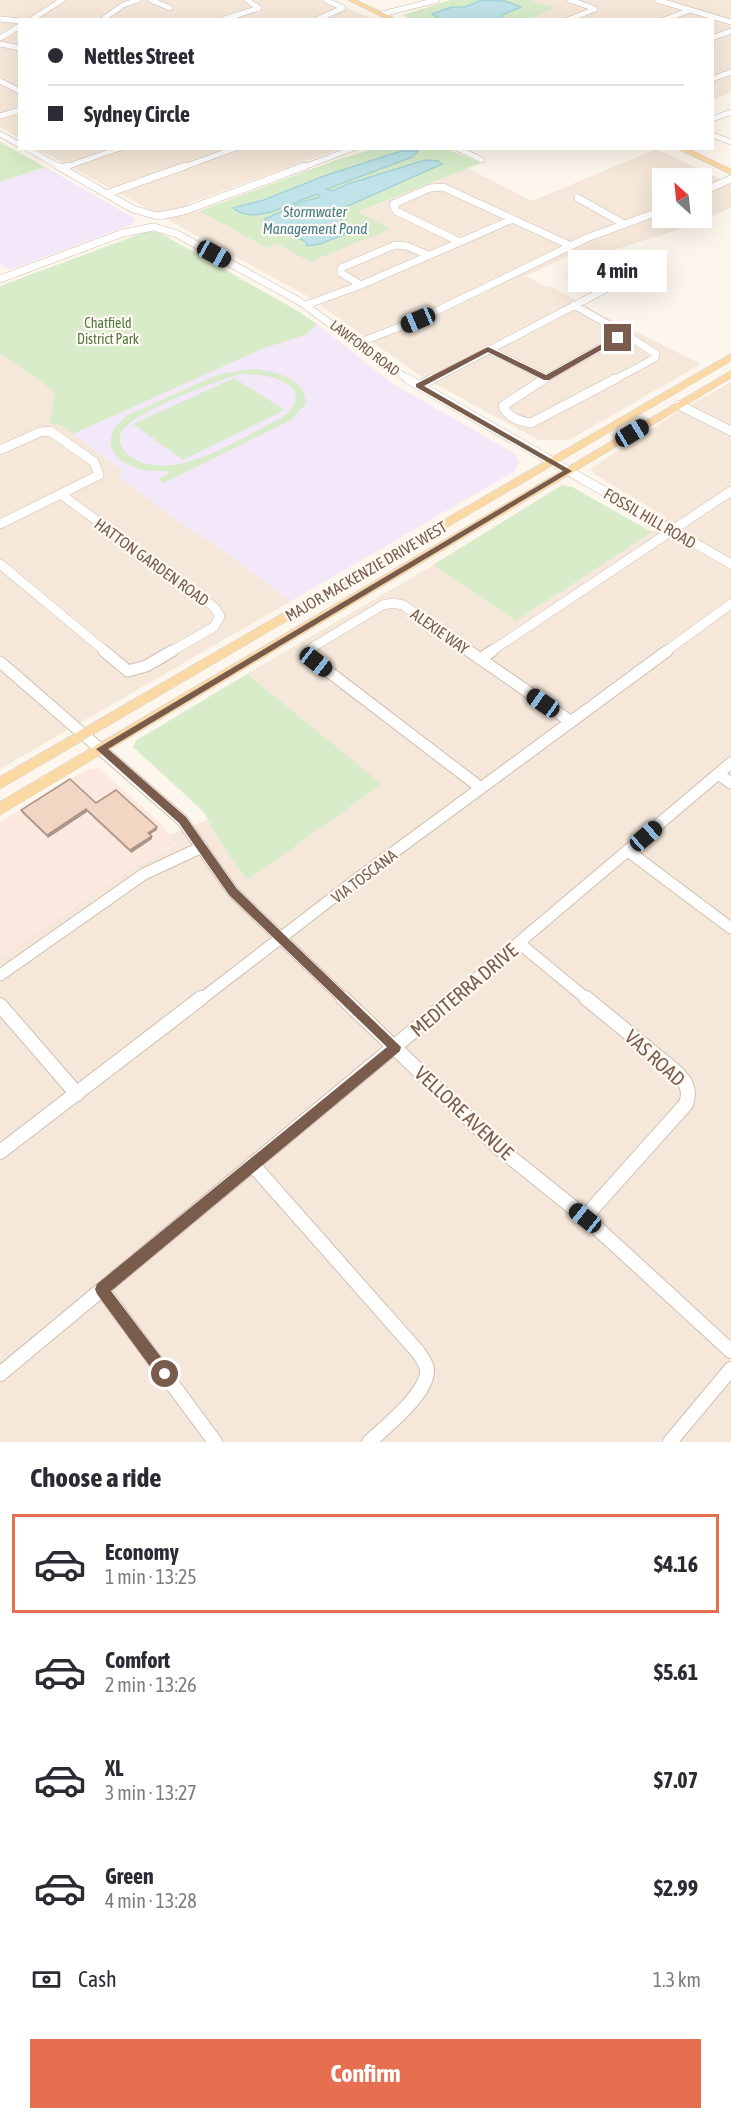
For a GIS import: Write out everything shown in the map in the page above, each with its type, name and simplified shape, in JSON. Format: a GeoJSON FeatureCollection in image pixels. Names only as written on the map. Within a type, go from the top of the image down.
{"type":"FeatureCollection","features":[{"type":"Feature","properties":{"kind":"main road"},"geometry":{"type":"LineString","coordinates":[[351,0],[391,18]]}},
{"type":"Feature","properties":{"kind":"main road"},"geometry":{"type":"LineString","coordinates":[[683,150],[731,172]]}},
{"type":"Feature","properties":{"kind":"main road","name":"MAJOR MACKENZIE DRIVE WEST"},"geometry":{"type":"LineString","coordinates":[[0,784],[731,357]]}},
{"type":"Feature","properties":{"kind":"main road","name":"MAJOR MACKENZIE DRIVE WEST"},"geometry":{"type":"LineString","coordinates":[[0,808],[731,374]]}},
{"type":"Feature","properties":{"kind":"street"},"geometry":{"type":"LineString","coordinates":[[34,18],[62,0]]}},
{"type":"Feature","properties":{"kind":"street"},"geometry":{"type":"LineString","coordinates":[[105,18],[123,5],[138,0]]}},
{"type":"Feature","properties":{"kind":"street"},"geometry":{"type":"LineString","coordinates":[[151,0],[170,8]]}},
{"type":"Feature","properties":{"kind":"street"},"geometry":{"type":"LineString","coordinates":[[228,18],[259,8],[247,0]]}},
{"type":"Feature","properties":{"kind":"street"},"geometry":{"type":"LineString","coordinates":[[321,18],[343,8],[326,0]]}},
{"type":"Feature","properties":{"kind":"street"},"geometry":{"type":"LineString","coordinates":[[382,14],[395,13],[437,0]]}},
{"type":"Feature","properties":{"kind":"street"},"geometry":{"type":"LineString","coordinates":[[570,0],[595,9],[573,18]]}},
{"type":"Feature","properties":{"kind":"street"},"geometry":{"type":"LineString","coordinates":[[657,0],[731,22]]}},
{"type":"Feature","properties":{"kind":"street"},"geometry":{"type":"LineString","coordinates":[[669,18],[690,10]]}},
{"type":"Feature","properties":{"kind":"street"},"geometry":{"type":"LineString","coordinates":[[0,19],[18,21]]}},
{"type":"Feature","properties":{"kind":"street"},"geometry":{"type":"LineString","coordinates":[[0,38],[18,27]]}},
{"type":"Feature","properties":{"kind":"street"},"geometry":{"type":"LineString","coordinates":[[714,37],[731,31]]}},
{"type":"Feature","properties":{"kind":"street"},"geometry":{"type":"LineString","coordinates":[[0,44],[18,48]]}},
{"type":"Feature","properties":{"kind":"street"},"geometry":{"type":"LineString","coordinates":[[714,78],[731,72]]}},
{"type":"Feature","properties":{"kind":"street"},"geometry":{"type":"LineString","coordinates":[[0,81],[18,90]]}},
{"type":"Feature","properties":{"kind":"street"},"geometry":{"type":"LineString","coordinates":[[0,116],[18,111]]}},
{"type":"Feature","properties":{"kind":"street"},"geometry":{"type":"LineString","coordinates":[[714,118],[731,112]]}},
{"type":"Feature","properties":{"kind":"street"},"geometry":{"type":"LineString","coordinates":[[0,134],[18,144]]}},
{"type":"Feature","properties":{"kind":"street"},"geometry":{"type":"LineString","coordinates":[[714,136],[731,142]]}},
{"type":"Feature","properties":{"kind":"street"},"geometry":{"type":"LineString","coordinates":[[30,150],[133,209],[158,216]]}},
{"type":"Feature","properties":{"kind":"street"},"geometry":{"type":"LineString","coordinates":[[62,168],[114,150]]}},
{"type":"Feature","properties":{"kind":"street"},"geometry":{"type":"LineString","coordinates":[[106,194],[230,150]]}},
{"type":"Feature","properties":{"kind":"street"},"geometry":{"type":"LineString","coordinates":[[123,233],[143,221],[184,211],[349,150]]}},
{"type":"Feature","properties":{"kind":"street"},"geometry":{"type":"LineString","coordinates":[[462,150],[482,159]]}},
{"type":"Feature","properties":{"kind":"street"},"geometry":{"type":"LineString","coordinates":[[712,188],[731,179]]}},
{"type":"Feature","properties":{"kind":"street"},"geometry":{"type":"LineString","coordinates":[[460,242],[396,211],[393,204],[430,188],[443,187],[571,246]]}},
{"type":"Feature","properties":{"kind":"street"},"geometry":{"type":"LineString","coordinates":[[578,198],[624,224]]}},
{"type":"Feature","properties":{"kind":"street"},"geometry":{"type":"LineString","coordinates":[[133,209],[143,221]]}},
{"type":"Feature","properties":{"kind":"street"},"geometry":{"type":"LineString","coordinates":[[0,279],[123,233],[167,222],[184,211]]}},
{"type":"Feature","properties":{"kind":"street"},"geometry":{"type":"LineString","coordinates":[[358,343],[418,320],[571,246],[652,214]]}},
{"type":"Feature","properties":{"kind":"street","name":"LAWFORD ROAD"},"geometry":{"type":"LineString","coordinates":[[158,216],[166,219],[177,234]]}},
{"type":"Feature","properties":{"kind":"street"},"geometry":{"type":"LineString","coordinates":[[306,305],[361,285],[513,219]]}},
{"type":"Feature","properties":{"kind":"street","name":"LAWFORD ROAD"},"geometry":{"type":"LineString","coordinates":[[143,221],[146,226],[177,234],[306,305],[419,386],[568,471]]}},
{"type":"Feature","properties":{"kind":"street"},"geometry":{"type":"LineString","coordinates":[[361,285],[341,273],[341,267],[394,245],[407,246],[428,255]]}},
{"type":"Feature","properties":{"kind":"street"},"geometry":{"type":"LineString","coordinates":[[419,386],[627,278]]}},
{"type":"Feature","properties":{"kind":"street"},"geometry":{"type":"LineString","coordinates":[[573,305],[652,349],[656,354],[654,358],[537,422],[520,421],[504,412],[506,404],[546,378],[625,334]]}},
{"type":"Feature","properties":{"kind":"street"},"geometry":{"type":"LineString","coordinates":[[488,349],[546,378]]}},
{"type":"Feature","properties":{"kind":"street"},"geometry":{"type":"LineString","coordinates":[[679,405],[731,431]]}},
{"type":"Feature","properties":{"kind":"street"},"geometry":{"type":"LineString","coordinates":[[0,450],[46,430],[58,434],[94,462],[99,475],[0,524]]}},
{"type":"Feature","properties":{"kind":"street","name":"FOSSIL HILL ROAD"},"geometry":{"type":"LineString","coordinates":[[568,471],[731,564]]}},
{"type":"Feature","properties":{"kind":"street"},"geometry":{"type":"LineString","coordinates":[[480,659],[731,491]]}},
{"type":"Feature","properties":{"kind":"street","name":"HATTON GARDEN ROAD"},"geometry":{"type":"LineString","coordinates":[[0,564],[128,671],[146,666],[214,627],[220,616],[214,607],[62,495]]}},
{"type":"Feature","properties":{"kind":"street","name":"ALEXIE WAY"},"geometry":{"type":"LineString","coordinates":[[482,788],[316,662],[310,654],[313,647],[383,605],[393,603],[403,605],[570,721]]}},
{"type":"Feature","properties":{"kind":"street","name":"VIA TOSCANA"},"geometry":{"type":"LineString","coordinates":[[0,1152],[570,721],[731,604]]}},
{"type":"Feature","properties":{"kind":"street","name":"VELLORE AVENUE"},"geometry":{"type":"LineString","coordinates":[[0,662],[182,820],[233,892],[499,1148],[585,1218],[731,1351]]}},
{"type":"Feature","properties":{"kind":"street","name":"MEDITERRA DRIVE"},"geometry":{"type":"LineString","coordinates":[[0,1374],[395,1047],[731,763]]}},
{"type":"Feature","properties":{"kind":"street"},"geometry":{"type":"LineString","coordinates":[[718,774],[731,783]]}},
{"type":"Feature","properties":{"kind":"street"},"geometry":{"type":"LineString","coordinates":[[0,975],[144,874],[202,847]]}},
{"type":"Feature","properties":{"kind":"street"},"geometry":{"type":"LineString","coordinates":[[628,851],[731,928]]}},
{"type":"Feature","properties":{"kind":"street","name":"VAS ROAD"},"geometry":{"type":"LineString","coordinates":[[519,943],[665,1063],[685,1081],[689,1089],[690,1097],[686,1104],[585,1218]]}},
{"type":"Feature","properties":{"kind":"street"},"geometry":{"type":"LineString","coordinates":[[0,1005],[77,1095]]}},
{"type":"Feature","properties":{"kind":"street"},"geometry":{"type":"LineString","coordinates":[[252,1164],[418,1352],[427,1368],[426,1379],[419,1392],[369,1442]]}},
{"type":"Feature","properties":{"kind":"street"},"geometry":{"type":"LineString","coordinates":[[102,1289],[215,1442]]}},
{"type":"Feature","properties":{"kind":"street"},"geometry":{"type":"LineString","coordinates":[[670,1442],[731,1369]]}},
{"type":"Feature","properties":{"kind":"shaded area"},"geometry":{"type":"Polygon","coordinates":[[[0,0],[330,0],[371,18],[18,18],[18,137],[0,127],[0,0]]]}},
{"type":"Feature","properties":{"kind":"shaded area"},"geometry":{"type":"Polygon","coordinates":[[[529,0],[731,0],[731,92],[714,100],[714,18],[532,18],[554,8],[529,0]]]}},
{"type":"Feature","properties":{"kind":"shaded area"},"geometry":{"type":"Polygon","coordinates":[[[40,150],[336,150],[187,204],[267,248],[277,244],[310,262],[389,229],[357,213],[467,168],[532,201],[654,150],[697,168],[652,168],[652,228],[681,228],[594,256],[579,251],[526,276],[546,287],[550,286],[598,313],[701,364],[569,440],[538,440],[419,375],[309,297],[40,150]]]}},
{"type":"Feature","properties":{"kind":"shaded area"},"geometry":{"type":"Polygon","coordinates":[[[45,167],[134,218],[135,221],[131,225],[9,270],[0,264],[0,182],[45,167]]]}},
{"type":"Feature","properties":{"kind":"shaded area"},"geometry":{"type":"Polygon","coordinates":[[[712,175],[731,184],[731,208],[712,216],[712,175]]]}},
{"type":"Feature","properties":{"kind":"shaded area"},"geometry":{"type":"Polygon","coordinates":[[[317,324],[393,384],[514,453],[519,463],[515,471],[291,601],[220,548],[177,521],[118,476],[124,472],[73,434],[262,349],[308,334],[317,324]]]}},
{"type":"Feature","properties":{"kind":"shaded area"},"geometry":{"type":"Polygon","coordinates":[[[0,353],[55,392],[49,423],[60,425],[73,434],[124,472],[118,475],[177,521],[220,548],[291,601],[0,769],[0,353]]]}},
{"type":"Feature","properties":{"kind":"shaded area"},"geometry":{"type":"Polygon","coordinates":[[[731,382],[731,1442],[0,1442],[0,958],[133,867],[174,846],[176,844],[169,835],[210,819],[231,859],[248,880],[381,784],[247,674],[433,565],[516,621],[652,532],[667,518],[594,474],[591,470],[593,467],[676,413],[731,382]]]}},
{"type":"Feature","properties":{"kind":"shaded area"},"geometry":{"type":"Polygon","coordinates":[[[99,768],[159,822],[176,844],[133,867],[0,958],[0,822],[88,769],[99,768]]]}},
{"type":"Feature","properties":{"kind":"green space"},"geometry":{"type":"Polygon","coordinates":[[[450,0],[529,0],[555,8],[532,18],[408,18],[403,15],[450,0]]]}},
{"type":"Feature","properties":{"kind":"green space"},"geometry":{"type":"Polygon","coordinates":[[[0,142],[45,167],[0,182],[0,142]]]}},
{"type":"Feature","properties":{"kind":"green space"},"geometry":{"type":"Polygon","coordinates":[[[371,150],[449,150],[481,163],[358,212],[390,229],[310,262],[277,244],[267,248],[199,211],[333,161],[371,150]]]}},
{"type":"Feature","properties":{"kind":"green space","name":"Chatfield District Park"},"geometry":{"type":"Polygon","coordinates":[[[148,231],[160,233],[317,324],[308,334],[262,349],[73,434],[60,425],[49,424],[55,392],[0,353],[0,286],[148,231]]]}},
{"type":"Feature","properties":{"kind":"green space"},"geometry":{"type":"Polygon","coordinates":[[[254,369],[280,374],[301,388],[306,404],[291,420],[164,483],[158,479],[169,473],[167,471],[139,469],[128,465],[114,453],[111,446],[113,430],[128,415],[219,374],[254,369]],[[243,374],[216,382],[140,416],[127,425],[121,433],[121,446],[130,456],[147,464],[179,464],[205,456],[283,417],[293,406],[296,396],[293,389],[277,379],[243,374]]]}},
{"type":"Feature","properties":{"kind":"green space"},"geometry":{"type":"Polygon","coordinates":[[[234,378],[285,410],[183,460],[133,424],[234,378]]]}},
{"type":"Feature","properties":{"kind":"green space"},"geometry":{"type":"Polygon","coordinates":[[[562,485],[572,487],[652,532],[516,621],[433,565],[562,485]]]}},
{"type":"Feature","properties":{"kind":"green space"},"geometry":{"type":"Polygon","coordinates":[[[247,674],[382,784],[248,880],[231,859],[203,811],[133,747],[137,740],[247,674]]]}},
{"type":"Feature","properties":{"kind":"water"},"geometry":{"type":"Polygon","coordinates":[[[482,0],[505,1],[521,7],[502,15],[502,18],[438,18],[432,14],[452,7],[465,7],[482,0]]]}},
{"type":"Feature","properties":{"kind":"water","name":"Stormwater Management Pond"},"geometry":{"type":"Polygon","coordinates":[[[401,151],[418,151],[412,157],[327,189],[332,191],[425,160],[438,161],[442,164],[343,208],[336,216],[356,230],[320,244],[307,246],[305,241],[268,226],[265,219],[302,202],[320,197],[318,194],[263,214],[242,213],[233,208],[264,200],[324,176],[401,151]]]}},
{"type":"Feature","properties":{"kind":"building"},"geometry":{"type":"Polygon","coordinates":[[[70,779],[96,803],[116,790],[157,827],[148,833],[152,836],[130,850],[86,809],[47,835],[21,810],[70,779]]]}},
{"type":"Feature","properties":{"kind":"route"},"geometry":{"type":"LineString","coordinates":[[165,1374],[102,1289],[395,1047],[233,892],[182,820],[100,749],[568,471],[419,386],[488,349],[546,378],[618,338]]}}]}
